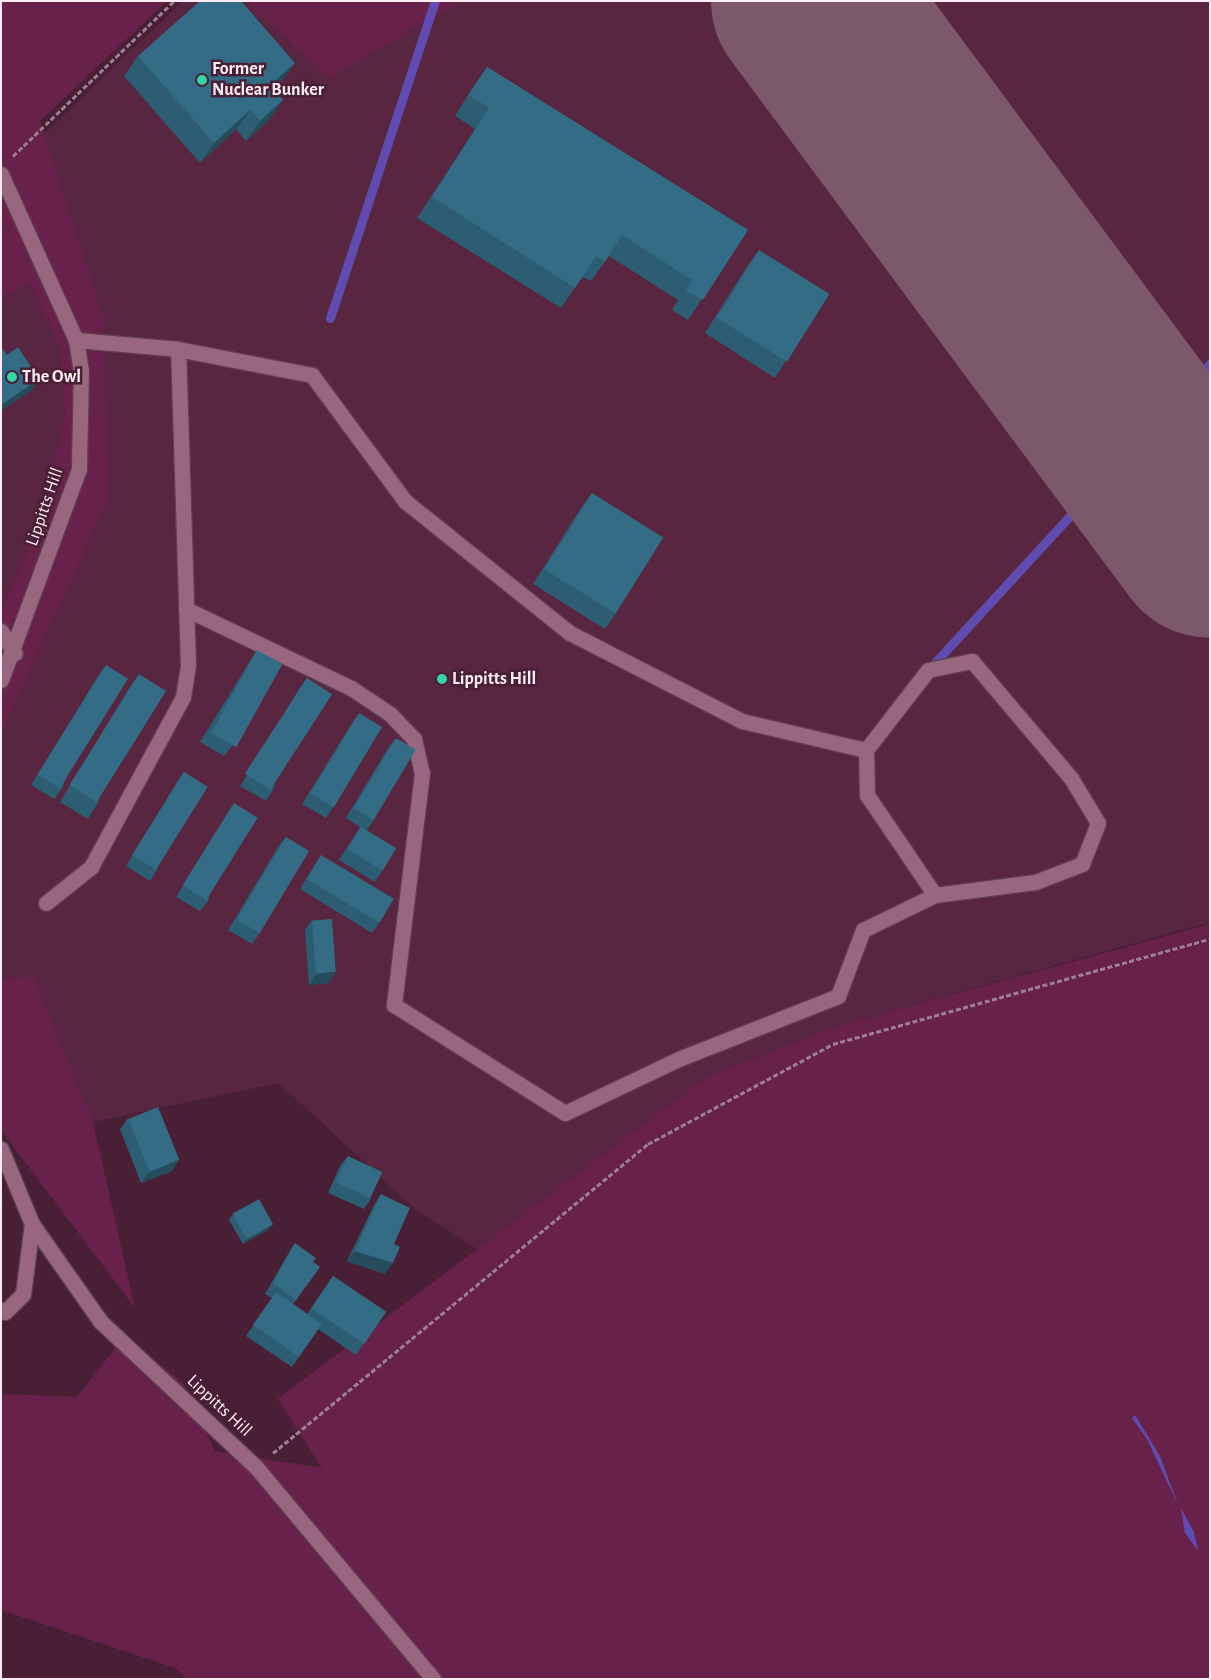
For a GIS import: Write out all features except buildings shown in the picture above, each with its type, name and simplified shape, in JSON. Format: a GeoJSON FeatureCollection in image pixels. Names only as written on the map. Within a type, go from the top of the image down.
{"type":"FeatureCollection","features":[{"type":"Feature","properties":{"kind":"street","name":"Lippitts Hill"},"geometry":{"type":"LineString","coordinates":[[1,174],[76,340],[81,370],[79,469],[14,653],[1,680]]}},
{"type":"Feature","properties":{"kind":"street"},"geometry":{"type":"LineString","coordinates":[[76,340],[178,349],[312,375],[405,501],[570,633],[742,721],[866,750]]}},
{"type":"Feature","properties":{"kind":"street"},"geometry":{"type":"LineString","coordinates":[[46,903],[91,867],[184,697],[188,664],[178,349]]}},
{"type":"Feature","properties":{"kind":"street"},"geometry":{"type":"LineString","coordinates":[[186,609],[351,688],[390,714],[414,739],[422,773],[394,1005],[564,1113],[681,1058],[838,996],[863,930],[935,895],[1034,882],[1082,864],[1098,824],[1071,778],[972,661],[928,670],[866,750],[867,795],[935,895]]}},
{"type":"Feature","properties":{"kind":"street"},"geometry":{"type":"LineString","coordinates":[[1,631],[14,653]]}},
{"type":"Feature","properties":{"kind":"street","name":"Lippitts Hill"},"geometry":{"type":"LineString","coordinates":[[1,1149],[32,1224],[101,1322],[256,1466],[433,1679]]}},
{"type":"Feature","properties":{"kind":"street"},"geometry":{"type":"LineString","coordinates":[[1,1310],[5,1312],[23,1294],[32,1224]]}},
{"type":"Feature","properties":{"kind":"path"},"geometry":{"type":"LineString","coordinates":[[19,146],[174,1]]}},
{"type":"Feature","properties":{"kind":"path"},"geometry":{"type":"LineString","coordinates":[[256,1466],[648,1144],[833,1044],[1210,938]]}},
{"type":"Feature","properties":{"kind":"shaded area"},"geometry":{"type":"Polygon","coordinates":[[[1,1],[167,1],[40,121],[104,320],[108,501],[1,732],[1,608],[40,525],[65,415],[59,345],[30,284],[1,299],[1,1]]]}},
{"type":"Feature","properties":{"kind":"shaded area"},"geometry":{"type":"Polygon","coordinates":[[[183,1],[1210,1],[1210,922],[834,1027],[707,1077],[480,1251],[415,1209],[279,1083],[93,1122],[34,976],[1,979],[1,732],[108,501],[26,151],[183,1]]]}},
{"type":"Feature","properties":{"kind":"shaded area"},"geometry":{"type":"Polygon","coordinates":[[[245,1],[461,1],[329,78],[245,1]]]}},
{"type":"Feature","properties":{"kind":"shaded area"},"geometry":{"type":"Polygon","coordinates":[[[1,223],[59,345],[65,415],[40,525],[1,608],[1,223]]]}},
{"type":"Feature","properties":{"kind":"shaded area"},"geometry":{"type":"Polygon","coordinates":[[[1210,924],[1210,1679],[187,1679],[175,1668],[1,1610],[1,1394],[77,1397],[125,1336],[183,1383],[215,1451],[322,1468],[278,1399],[707,1077],[834,1027],[1210,924]]]}},
{"type":"Feature","properties":{"kind":"shaded area"},"geometry":{"type":"Polygon","coordinates":[[[34,976],[93,1122],[135,1308],[1,1130],[1,979],[34,976]]]}},
{"type":"Feature","properties":{"kind":"shaded area"},"geometry":{"type":"Polygon","coordinates":[[[1135,1415],[1160,1456],[1178,1505],[1147,1439],[1132,1418],[1135,1415]]]}},
{"type":"Feature","properties":{"kind":"shaded area"},"geometry":{"type":"Polygon","coordinates":[[[1181,1508],[1194,1532],[1198,1551],[1185,1533],[1181,1508]]]}},
{"type":"Feature","properties":{"kind":"waterway"},"geometry":{"type":"LineString","coordinates":[[330,318],[435,1]]}},
{"type":"Feature","properties":{"kind":"waterway"},"geometry":{"type":"LineString","coordinates":[[929,669],[1210,363]]}},
{"type":"Feature","properties":{"kind":"runway"},"geometry":{"type":"LineString","coordinates":[[810,1],[1210,539]]}},
{"type":"Feature","properties":{"kind":"place","name":"Former Nuclear Bunker"},"geometry":{"type":"Point","coordinates":[202,80]}},
{"type":"Feature","properties":{"kind":"place","name":"The Owl"},"geometry":{"type":"Point","coordinates":[12,377]}},
{"type":"Feature","properties":{"kind":"place","name":"Lippitts Hill"},"geometry":{"type":"Point","coordinates":[442,679]}}]}
